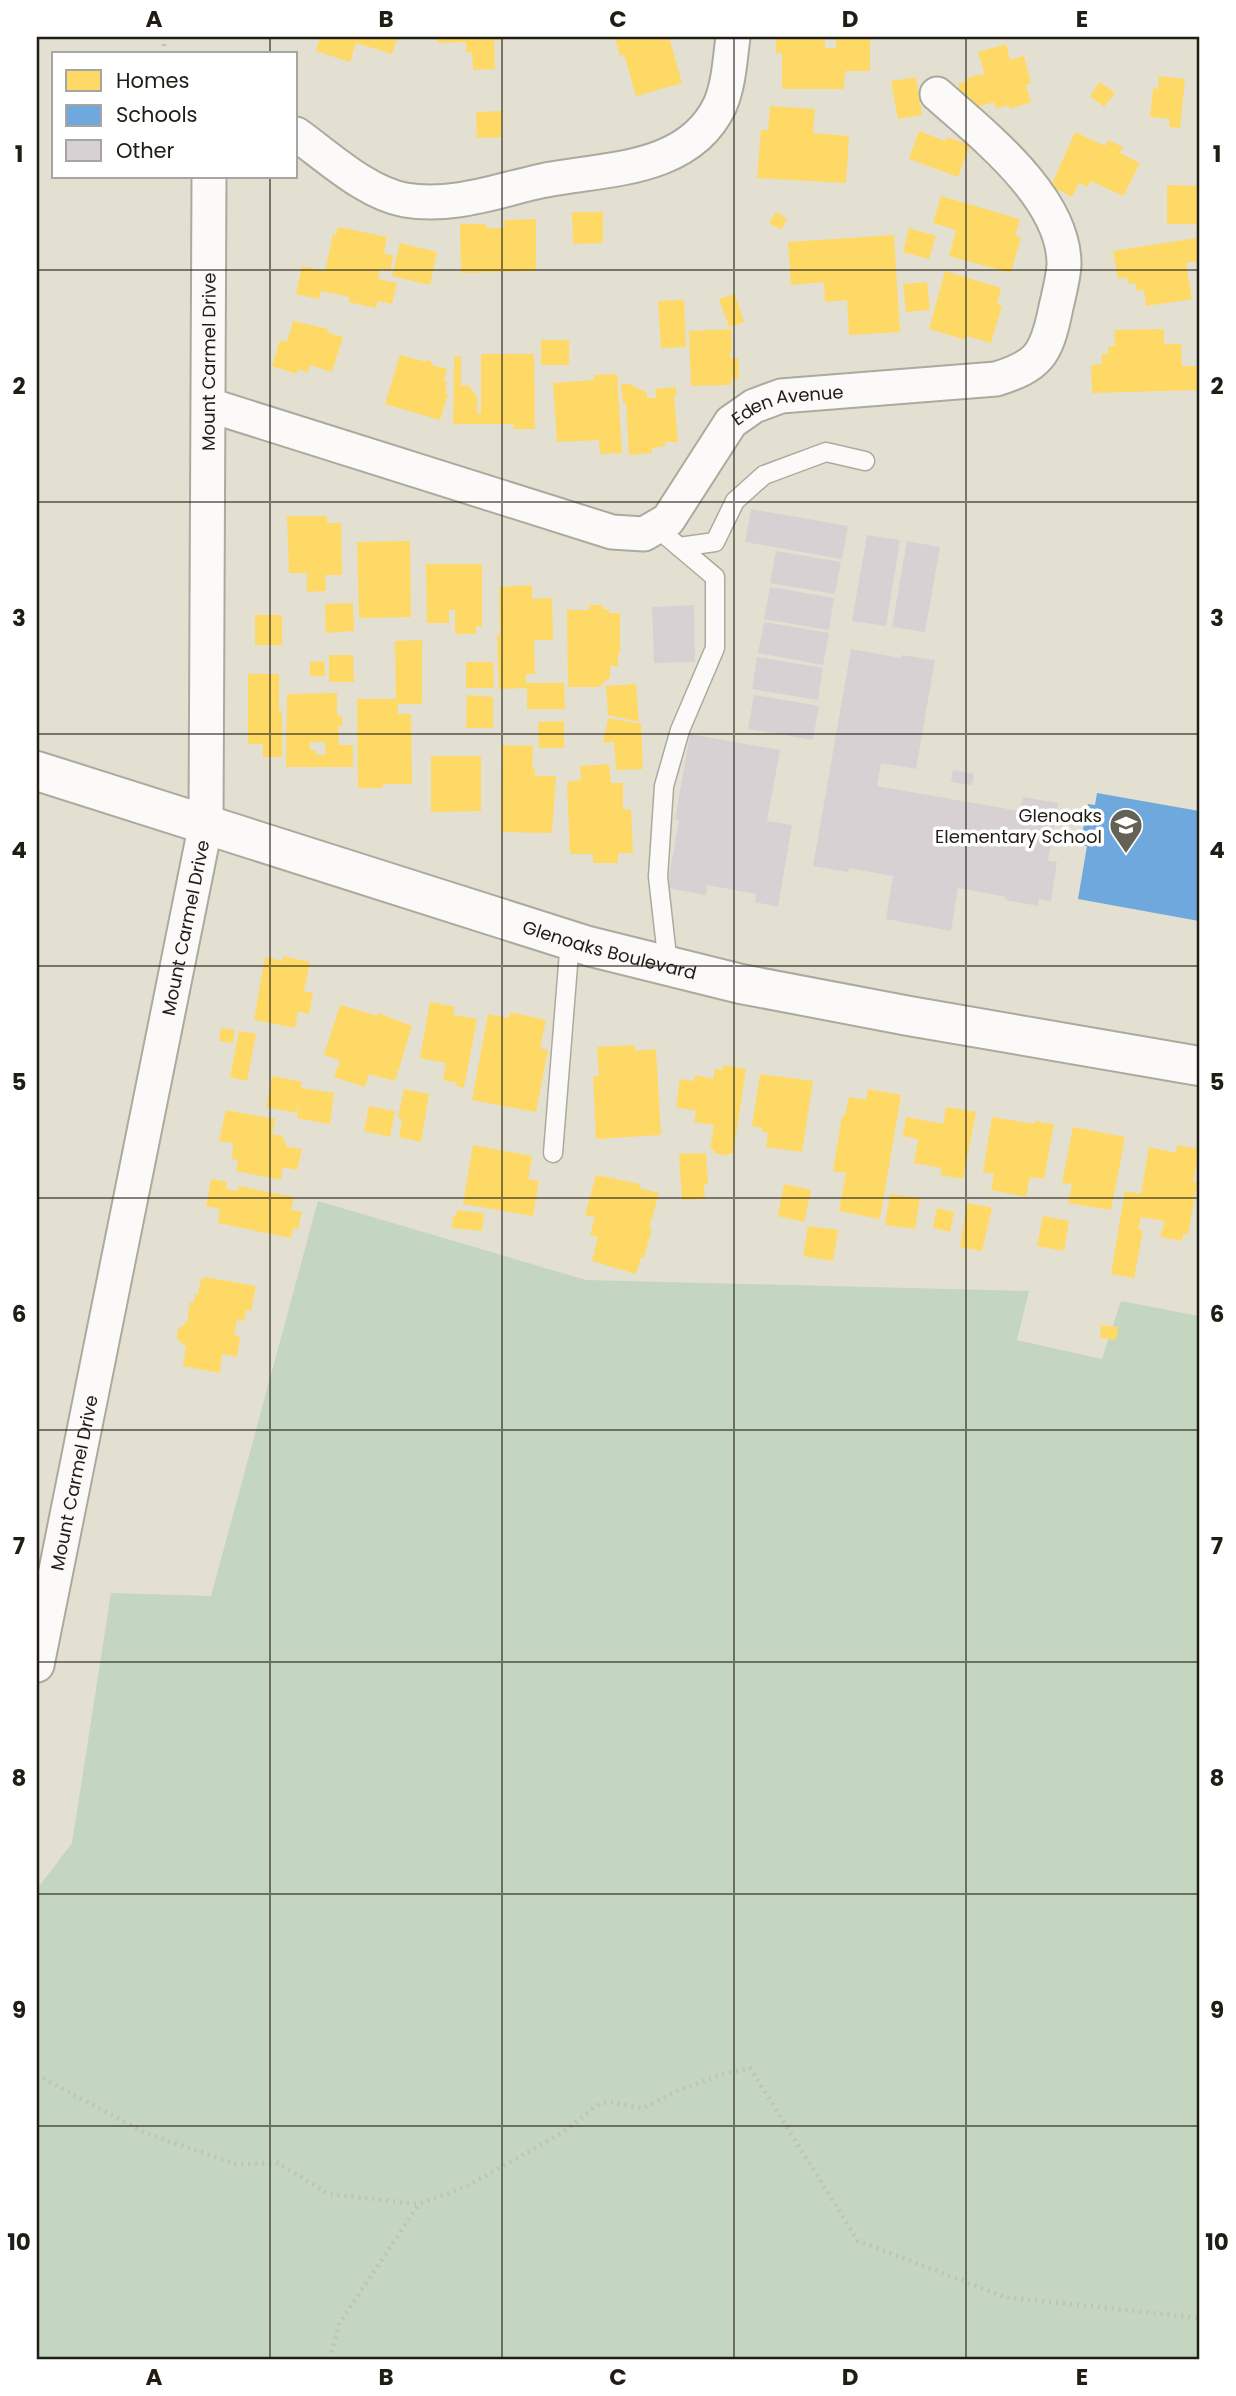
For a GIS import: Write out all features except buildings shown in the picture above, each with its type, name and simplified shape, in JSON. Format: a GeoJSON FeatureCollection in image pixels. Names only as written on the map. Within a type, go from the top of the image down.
{"type":"FeatureCollection","features":[{"type":"Feature","properties":{"kind":"street"},"geometry":{"type":"LineString","coordinates":[[298,136],[370,185],[402,200],[463,200],[558,178],[635,166],[676,150],[689,142],[711,120],[725,90],[733,37]]}},
{"type":"Feature","properties":{"kind":"street","name":"Eden Avenue"},"geometry":{"type":"LineString","coordinates":[[668,538],[668,520],[725,430],[738,416],[754,406],[781,396],[996,379],[1033,364],[1043,350],[1051,329],[1064,264],[1047,205],[982,134],[937,94]]}},
{"type":"Feature","properties":{"kind":"street","name":"Mount Carmel Drive"},"geometry":{"type":"LineString","coordinates":[[37,1665],[205,824],[209,178]]}},
{"type":"Feature","properties":{"kind":"street"},"geometry":{"type":"LineString","coordinates":[[209,405],[612,532],[668,538]]}},
{"type":"Feature","properties":{"kind":"street","name":"Glenoaks Boulevard"},"geometry":{"type":"LineString","coordinates":[[37,771],[570,940],[741,984],[1199,1066]]}},
{"type":"Feature","properties":{"kind":"lane"},"geometry":{"type":"LineString","coordinates":[[668,538],[715,542],[735,501],[764,475],[826,452],[865,461]]}},
{"type":"Feature","properties":{"kind":"lane"},"geometry":{"type":"LineString","coordinates":[[668,538],[715,577],[715,648],[680,730],[664,786],[658,877],[668,965]]}},
{"type":"Feature","properties":{"kind":"lane"},"geometry":{"type":"LineString","coordinates":[[554,1153],[570,940]]}},
{"type":"Feature","properties":{"kind":"path"},"geometry":{"type":"LineString","coordinates":[[37,2075],[145,2133],[236,2164],[278,2163],[328,2194],[419,2204],[465,2187],[550,2140],[599,2104],[610,2102],[643,2108],[677,2091],[720,2075],[750,2068],[858,2241],[1005,2297],[1199,2318]]}},
{"type":"Feature","properties":{"kind":"path"},"geometry":{"type":"LineString","coordinates":[[330,2359],[339,2323],[419,2204]]}},
{"type":"Feature","properties":{"kind":"green space"},"geometry":{"type":"Polygon","coordinates":[[[318,1201],[586,1280],[1029,1291],[1017,1340],[1102,1359],[1121,1301],[1199,1316],[1199,2359],[37,2359],[37,1889],[72,1843],[111,1593],[211,1596],[318,1201]]]}},
{"type":"Feature","properties":{"kind":"place","name":"Glenoaks Elementary School"},"geometry":{"type":"Point","coordinates":[1126,855]}}]}
